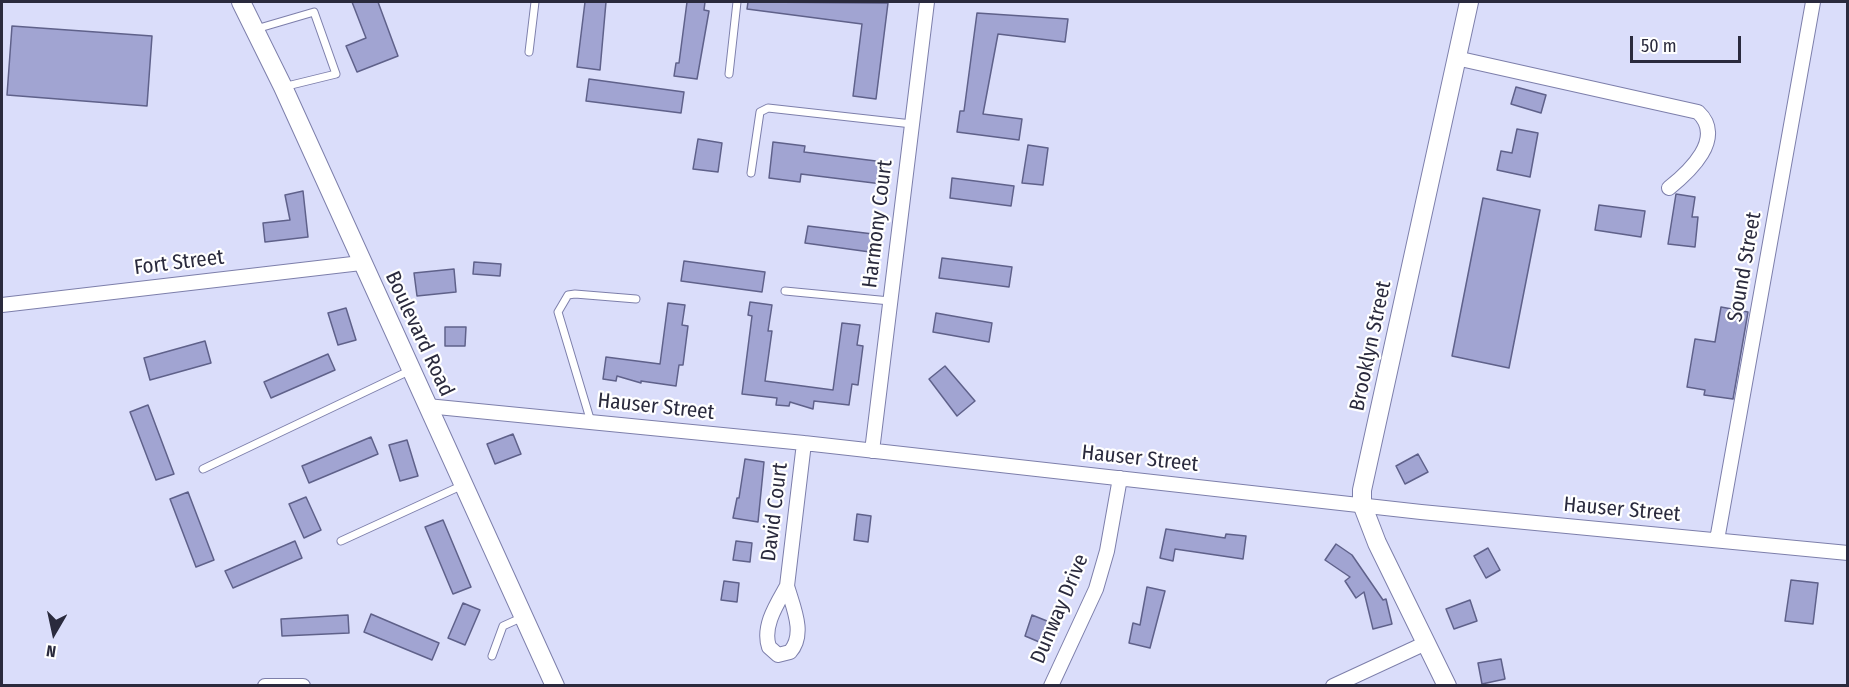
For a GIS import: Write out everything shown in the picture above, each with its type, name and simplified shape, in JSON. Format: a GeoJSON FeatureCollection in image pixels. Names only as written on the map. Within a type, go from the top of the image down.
{"type":"FeatureCollection","features":[{"type":"Feature","properties":{"kind":"street","name":"Boulevard Road"},"geometry":{"type":"LineString","coordinates":[[241,2],[283,87],[555,686]]}},
{"type":"Feature","properties":{"kind":"street","name":"Harmony Court"},"geometry":{"type":"LineString","coordinates":[[872,451],[927,2]]}},
{"type":"Feature","properties":{"kind":"street","name":"Brooklyn Street"},"geometry":{"type":"LineString","coordinates":[[1447,686],[1377,543],[1362,504],[1362,490],[1469,2]]}},
{"type":"Feature","properties":{"kind":"street","name":"Sound Street"},"geometry":{"type":"LineString","coordinates":[[1717,540],[1813,2]]}},
{"type":"Feature","properties":{"kind":"street"},"geometry":{"type":"LineString","coordinates":[[1456,58],[1698,112],[1704,118],[1707,127],[1704,153],[1686,174],[1669,188]]}},
{"type":"Feature","properties":{"kind":"street","name":"Fort Street"},"geometry":{"type":"LineString","coordinates":[[2,305],[361,263]]}},
{"type":"Feature","properties":{"kind":"street","name":"Hauser Street"},"geometry":{"type":"LineString","coordinates":[[427,406],[804,443],[1421,512],[1848,554]]}},
{"type":"Feature","properties":{"kind":"street","name":"David Court"},"geometry":{"type":"LineString","coordinates":[[787,586],[804,443]]}},
{"type":"Feature","properties":{"kind":"street","name":"Dunway Drive"},"geometry":{"type":"LineString","coordinates":[[1051,686],[1096,589],[1107,551],[1120,478]]}},
{"type":"Feature","properties":{"kind":"street"},"geometry":{"type":"LineString","coordinates":[[1333,686],[1426,643]]}},
{"type":"Feature","properties":{"kind":"street"},"geometry":{"type":"LineString","coordinates":[[265,686],[303,686]]}},
{"type":"Feature","properties":{"kind":"lane"},"geometry":{"type":"LineString","coordinates":[[529,52],[536,2]]}},
{"type":"Feature","properties":{"kind":"lane"},"geometry":{"type":"LineString","coordinates":[[729,74],[737,2]]}},
{"type":"Feature","properties":{"kind":"lane"},"geometry":{"type":"LineString","coordinates":[[254,29],[314,12],[336,74],[283,87]]}},
{"type":"Feature","properties":{"kind":"lane"},"geometry":{"type":"LineString","coordinates":[[751,173],[760,112],[768,108],[912,124]]}},
{"type":"Feature","properties":{"kind":"lane"},"geometry":{"type":"LineString","coordinates":[[785,291],[890,301]]}},
{"type":"Feature","properties":{"kind":"lane"},"geometry":{"type":"LineString","coordinates":[[591,422],[558,312],[568,295],[636,299]]}},
{"type":"Feature","properties":{"kind":"lane"},"geometry":{"type":"LineString","coordinates":[[203,469],[411,370]]}},
{"type":"Feature","properties":{"kind":"lane"},"geometry":{"type":"LineString","coordinates":[[341,541],[463,485]]}},
{"type":"Feature","properties":{"kind":"lane"},"geometry":{"type":"LineString","coordinates":[[492,656],[503,626],[523,617]]}},
{"type":"Feature","properties":{"kind":"building"},"geometry":{"type":"Polygon","coordinates":[[[352,2],[378,2],[398,56],[357,72],[346,46],[366,38],[352,2]]]}},
{"type":"Feature","properties":{"kind":"building"},"geometry":{"type":"Polygon","coordinates":[[[585,2],[606,2],[600,70],[577,67],[585,2]]]}},
{"type":"Feature","properties":{"kind":"building"},"geometry":{"type":"Polygon","coordinates":[[[687,2],[705,2],[704,10],[709,11],[697,79],[674,76],[676,63],[679,63],[687,2]]]}},
{"type":"Feature","properties":{"kind":"building"},"geometry":{"type":"Polygon","coordinates":[[[748,2],[888,3],[876,99],[853,96],[862,24],[747,9],[748,2]]]}},
{"type":"Feature","properties":{"kind":"building"},"geometry":{"type":"Polygon","coordinates":[[[977,13],[1068,19],[1065,42],[998,34],[983,114],[1022,119],[1019,140],[957,132],[960,111],[964,111],[977,13]]]}},
{"type":"Feature","properties":{"kind":"building"},"geometry":{"type":"Polygon","coordinates":[[[12,26],[152,36],[147,106],[7,95],[12,26]]]}},
{"type":"Feature","properties":{"kind":"building"},"geometry":{"type":"Polygon","coordinates":[[[589,79],[684,92],[681,113],[586,101],[589,79]]]}},
{"type":"Feature","properties":{"kind":"building"},"geometry":{"type":"Polygon","coordinates":[[[1516,87],[1546,95],[1541,113],[1511,104],[1516,87]]]}},
{"type":"Feature","properties":{"kind":"building"},"geometry":{"type":"Polygon","coordinates":[[[1517,129],[1538,133],[1530,177],[1497,170],[1501,151],[1512,153],[1517,129]]]}},
{"type":"Feature","properties":{"kind":"building"},"geometry":{"type":"Polygon","coordinates":[[[698,139],[722,143],[718,172],[693,169],[698,139]]]}},
{"type":"Feature","properties":{"kind":"building"},"geometry":{"type":"Polygon","coordinates":[[[773,142],[805,146],[804,152],[884,162],[882,184],[801,174],[800,182],[769,178],[773,142]]]}},
{"type":"Feature","properties":{"kind":"building"},"geometry":{"type":"Polygon","coordinates":[[[1028,145],[1048,148],[1043,185],[1022,183],[1028,145]]]}},
{"type":"Feature","properties":{"kind":"building"},"geometry":{"type":"Polygon","coordinates":[[[952,178],[1014,186],[1011,206],[950,198],[952,178]]]}},
{"type":"Feature","properties":{"kind":"building"},"geometry":{"type":"Polygon","coordinates":[[[303,191],[308,237],[265,242],[263,223],[290,220],[285,195],[303,191]]]}},
{"type":"Feature","properties":{"kind":"building"},"geometry":{"type":"Polygon","coordinates":[[[1676,194],[1695,197],[1692,217],[1698,217],[1695,247],[1668,244],[1676,194]]]}},
{"type":"Feature","properties":{"kind":"building"},"geometry":{"type":"Polygon","coordinates":[[[1483,198],[1540,210],[1509,368],[1452,356],[1483,198]]]}},
{"type":"Feature","properties":{"kind":"building"},"geometry":{"type":"Polygon","coordinates":[[[1599,205],[1645,211],[1641,237],[1595,230],[1599,205]]]}},
{"type":"Feature","properties":{"kind":"building"},"geometry":{"type":"Polygon","coordinates":[[[808,226],[873,234],[870,252],[805,243],[808,226]]]}},
{"type":"Feature","properties":{"kind":"building"},"geometry":{"type":"Polygon","coordinates":[[[942,258],[1012,267],[1009,287],[939,278],[942,258]]]}},
{"type":"Feature","properties":{"kind":"building"},"geometry":{"type":"Polygon","coordinates":[[[684,261],[765,272],[762,292],[681,281],[684,261]]]}},
{"type":"Feature","properties":{"kind":"building"},"geometry":{"type":"Polygon","coordinates":[[[474,262],[501,264],[500,276],[473,274],[474,262]]]}},
{"type":"Feature","properties":{"kind":"building"},"geometry":{"type":"Polygon","coordinates":[[[454,269],[456,292],[417,296],[414,273],[454,269]]]}},
{"type":"Feature","properties":{"kind":"building"},"geometry":{"type":"Polygon","coordinates":[[[750,302],[772,305],[768,331],[772,331],[765,381],[833,390],[842,323],[860,325],[857,345],[863,346],[858,385],[852,384],[849,405],[814,401],[813,409],[790,402],[789,406],[776,405],[777,398],[742,394],[752,316],[748,315],[750,302]]]}},
{"type":"Feature","properties":{"kind":"building"},"geometry":{"type":"Polygon","coordinates":[[[668,303],[685,305],[682,325],[688,326],[683,365],[679,365],[676,386],[641,381],[641,383],[617,376],[616,381],[603,379],[606,357],[660,364],[668,303]]]}},
{"type":"Feature","properties":{"kind":"building"},"geometry":{"type":"Polygon","coordinates":[[[1721,307],[1748,312],[1733,399],[1704,395],[1705,390],[1687,387],[1695,339],[1715,342],[1721,307]]]}},
{"type":"Feature","properties":{"kind":"building"},"geometry":{"type":"Polygon","coordinates":[[[346,308],[356,340],[338,345],[328,313],[346,308]]]}},
{"type":"Feature","properties":{"kind":"building"},"geometry":{"type":"Polygon","coordinates":[[[936,313],[992,323],[989,342],[933,332],[936,313]]]}},
{"type":"Feature","properties":{"kind":"building"},"geometry":{"type":"Polygon","coordinates":[[[445,327],[466,327],[465,346],[445,346],[445,327]]]}},
{"type":"Feature","properties":{"kind":"building"},"geometry":{"type":"Polygon","coordinates":[[[205,341],[211,363],[150,380],[144,358],[205,341]]]}},
{"type":"Feature","properties":{"kind":"building"},"geometry":{"type":"Polygon","coordinates":[[[328,354],[335,370],[271,398],[264,382],[328,354]]]}},
{"type":"Feature","properties":{"kind":"building"},"geometry":{"type":"Polygon","coordinates":[[[945,366],[975,401],[957,416],[929,379],[945,366]]]}},
{"type":"Feature","properties":{"kind":"building"},"geometry":{"type":"Polygon","coordinates":[[[148,405],[174,474],[156,480],[130,412],[148,405]]]}},
{"type":"Feature","properties":{"kind":"building"},"geometry":{"type":"Polygon","coordinates":[[[513,434],[521,454],[495,464],[487,444],[513,434]]]}},
{"type":"Feature","properties":{"kind":"building"},"geometry":{"type":"Polygon","coordinates":[[[371,437],[378,454],[309,483],[302,466],[371,437]]]}},
{"type":"Feature","properties":{"kind":"building"},"geometry":{"type":"Polygon","coordinates":[[[407,440],[418,476],[400,481],[389,445],[407,440]]]}},
{"type":"Feature","properties":{"kind":"building"},"geometry":{"type":"Polygon","coordinates":[[[1418,454],[1428,472],[1405,484],[1396,466],[1418,454]]]}},
{"type":"Feature","properties":{"kind":"building"},"geometry":{"type":"Polygon","coordinates":[[[745,459],[764,462],[758,522],[733,518],[737,498],[739,498],[745,459]]]}},
{"type":"Feature","properties":{"kind":"building"},"geometry":{"type":"Polygon","coordinates":[[[188,492],[214,560],[196,567],[170,499],[188,492]]]}},
{"type":"Feature","properties":{"kind":"building"},"geometry":{"type":"Polygon","coordinates":[[[306,497],[321,530],[304,538],[289,504],[306,497]]]}},
{"type":"Feature","properties":{"kind":"building"},"geometry":{"type":"Polygon","coordinates":[[[857,514],[871,516],[868,542],[854,540],[857,514]]]}},
{"type":"Feature","properties":{"kind":"building"},"geometry":{"type":"Polygon","coordinates":[[[443,520],[471,587],[453,594],[425,527],[443,520]]]}},
{"type":"Feature","properties":{"kind":"building"},"geometry":{"type":"Polygon","coordinates":[[[1166,529],[1225,538],[1226,534],[1246,536],[1243,559],[1175,549],[1173,561],[1160,558],[1166,529]]]}},
{"type":"Feature","properties":{"kind":"building"},"geometry":{"type":"Polygon","coordinates":[[[295,541],[302,558],[233,588],[225,571],[295,541]]]}},
{"type":"Feature","properties":{"kind":"building"},"geometry":{"type":"Polygon","coordinates":[[[736,541],[752,543],[750,562],[733,560],[736,541]]]}},
{"type":"Feature","properties":{"kind":"building"},"geometry":{"type":"Polygon","coordinates":[[[1336,544],[1352,555],[1383,600],[1386,599],[1392,624],[1373,629],[1364,592],[1356,598],[1345,581],[1350,577],[1325,560],[1336,544]]]}},
{"type":"Feature","properties":{"kind":"building"},"geometry":{"type":"Polygon","coordinates":[[[1488,548],[1500,570],[1486,578],[1474,556],[1488,548]]]}},
{"type":"Feature","properties":{"kind":"building"},"geometry":{"type":"Polygon","coordinates":[[[1791,580],[1818,583],[1813,624],[1785,621],[1791,580]]]}},
{"type":"Feature","properties":{"kind":"building"},"geometry":{"type":"Polygon","coordinates":[[[724,581],[739,583],[737,602],[721,600],[724,581]]]}},
{"type":"Feature","properties":{"kind":"building"},"geometry":{"type":"Polygon","coordinates":[[[1147,587],[1165,591],[1150,648],[1129,643],[1133,623],[1140,625],[1147,587]]]}},
{"type":"Feature","properties":{"kind":"building"},"geometry":{"type":"Polygon","coordinates":[[[1470,600],[1477,621],[1454,629],[1446,609],[1470,600]]]}},
{"type":"Feature","properties":{"kind":"building"},"geometry":{"type":"Polygon","coordinates":[[[463,603],[480,610],[465,645],[448,638],[463,603]]]}},
{"type":"Feature","properties":{"kind":"building"},"geometry":{"type":"Polygon","coordinates":[[[371,614],[439,643],[432,660],[364,632],[371,614]]]}},
{"type":"Feature","properties":{"kind":"building"},"geometry":{"type":"Polygon","coordinates":[[[348,615],[349,633],[282,636],[281,619],[348,615]]]}},
{"type":"Feature","properties":{"kind":"building"},"geometry":{"type":"Polygon","coordinates":[[[1032,615],[1052,623],[1044,644],[1025,636],[1032,615]]]}},
{"type":"Feature","properties":{"kind":"building"},"geometry":{"type":"Polygon","coordinates":[[[1501,659],[1505,679],[1482,684],[1478,663],[1501,659]]]}}]}
